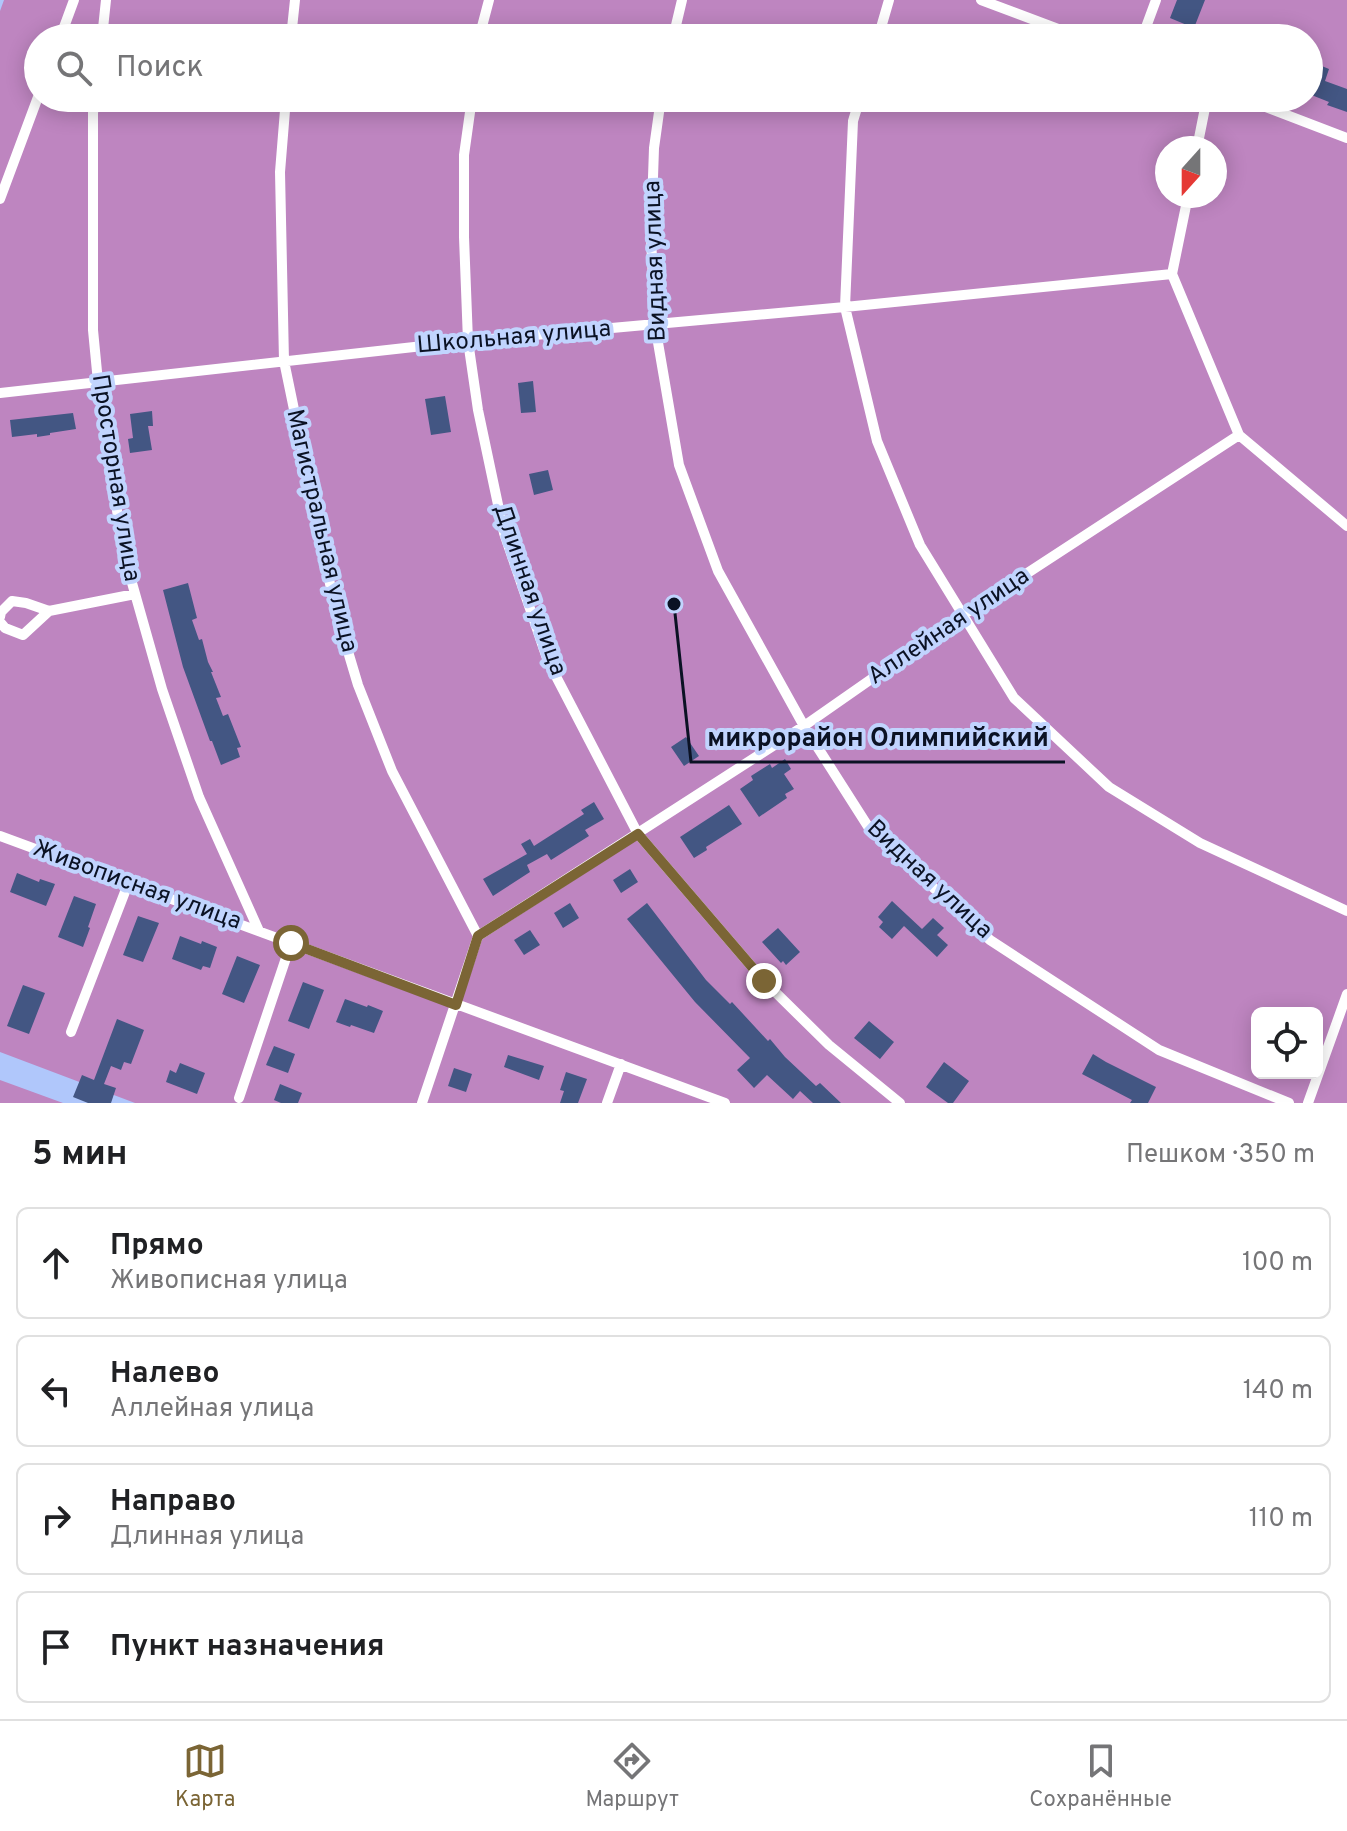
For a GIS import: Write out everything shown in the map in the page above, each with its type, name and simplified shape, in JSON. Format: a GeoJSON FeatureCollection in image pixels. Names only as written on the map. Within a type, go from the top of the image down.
{"type":"FeatureCollection","features":[{"type":"Feature","properties":{"kind":"street"},"geometry":{"type":"LineString","coordinates":[[65,24],[74,0]]}},
{"type":"Feature","properties":{"kind":"street"},"geometry":{"type":"LineString","coordinates":[[103,24],[106,0]]}},
{"type":"Feature","properties":{"kind":"street"},"geometry":{"type":"LineString","coordinates":[[292,24],[295,0]]}},
{"type":"Feature","properties":{"kind":"street"},"geometry":{"type":"LineString","coordinates":[[483,24],[489,0]]}},
{"type":"Feature","properties":{"kind":"street"},"geometry":{"type":"LineString","coordinates":[[676,24],[682,0]]}},
{"type":"Feature","properties":{"kind":"street"},"geometry":{"type":"LineString","coordinates":[[882,24],[889,0]]}},
{"type":"Feature","properties":{"kind":"street"},"geometry":{"type":"LineString","coordinates":[[981,0],[1045,24]]}},
{"type":"Feature","properties":{"kind":"street"},"geometry":{"type":"LineString","coordinates":[[1147,24],[1156,0]]}},
{"type":"Feature","properties":{"kind":"street"},"geometry":{"type":"LineString","coordinates":[[0,199],[32,112]]}},
{"type":"Feature","properties":{"kind":"street","name":"Просторная улица"},"geometry":{"type":"LineString","coordinates":[[93,112],[93,330],[123,551],[162,689],[199,797],[259,931]]}},
{"type":"Feature","properties":{"kind":"street","name":"Магистральная улица"},"geometry":{"type":"LineString","coordinates":[[285,112],[280,172],[284,361],[335,608],[358,685],[392,771],[478,936]]}},
{"type":"Feature","properties":{"kind":"street","name":"Длинная улица"},"geometry":{"type":"LineString","coordinates":[[470,112],[464,155],[468,341],[478,410],[504,533],[548,661],[638,834],[764,981],[829,1045],[900,1103]]}},
{"type":"Feature","properties":{"kind":"street","name":"Видная улица"},"geometry":{"type":"LineString","coordinates":[[659,112],[654,148],[651,236],[655,325],[679,465],[718,571],[804,726],[869,828],[990,940],[1159,1050],[1289,1103]]}},
{"type":"Feature","properties":{"kind":"street"},"geometry":{"type":"LineString","coordinates":[[856,112],[845,307],[877,441],[920,545],[1014,698],[1109,787],[1200,843],[1347,911]]}},
{"type":"Feature","properties":{"kind":"street"},"geometry":{"type":"LineString","coordinates":[[1199,136],[1204,112]]}},
{"type":"Feature","properties":{"kind":"street"},"geometry":{"type":"LineString","coordinates":[[1279,112],[1347,138]]}},
{"type":"Feature","properties":{"kind":"street"},"geometry":{"type":"LineString","coordinates":[[1186,208],[1172,274],[1239,435],[1347,526]]}},
{"type":"Feature","properties":{"kind":"street","name":"Школьная улица"},"geometry":{"type":"LineString","coordinates":[[0,393],[468,341],[1172,274]]}},
{"type":"Feature","properties":{"kind":"street","name":"Аллейная улица"},"geometry":{"type":"LineString","coordinates":[[478,936],[804,726],[963,615],[1239,435]]}},
{"type":"Feature","properties":{"kind":"street"},"geometry":{"type":"LineString","coordinates":[[49,611],[12,601],[1,612],[0,619],[5,628],[23,635],[49,611],[135,594]]}},
{"type":"Feature","properties":{"kind":"street","name":"Живописная улица"},"geometry":{"type":"LineString","coordinates":[[0,836],[725,1103]]}},
{"type":"Feature","properties":{"kind":"street"},"geometry":{"type":"LineString","coordinates":[[71,1032],[128,884]]}},
{"type":"Feature","properties":{"kind":"street"},"geometry":{"type":"LineString","coordinates":[[422,1103],[478,936]]}},
{"type":"Feature","properties":{"kind":"street"},"geometry":{"type":"LineString","coordinates":[[239,1098],[291,943]]}},
{"type":"Feature","properties":{"kind":"street"},"geometry":{"type":"LineString","coordinates":[[1308,1103],[1347,994]]}},
{"type":"Feature","properties":{"kind":"street"},"geometry":{"type":"LineString","coordinates":[[607,1103],[621,1064]]}},
{"type":"Feature","properties":{"kind":"shaded area"},"geometry":{"type":"Polygon","coordinates":[[[4,0],[1347,0],[1347,1103],[135,1103],[0,1052],[0,11],[4,0]]]}},
{"type":"Feature","properties":{"kind":"shaded area"},"geometry":{"type":"Polygon","coordinates":[[[0,1080],[63,1103],[0,1103],[0,1080]]]}},
{"type":"Feature","properties":{"kind":"building"},"geometry":{"type":"Polygon","coordinates":[[[1177,0],[1205,0],[1196,24],[1184,24],[1170,18],[1177,0]]]}},
{"type":"Feature","properties":{"kind":"building"},"geometry":{"type":"Polygon","coordinates":[[[1323,67],[1329,69],[1325,81],[1347,89],[1347,112],[1327,105],[1329,102],[1323,100],[1323,67]]]}},
{"type":"Feature","properties":{"kind":"building"},"geometry":{"type":"Polygon","coordinates":[[[533,381],[536,412],[521,413],[518,383],[533,381]]]}},
{"type":"Feature","properties":{"kind":"building"},"geometry":{"type":"Polygon","coordinates":[[[445,396],[451,432],[431,435],[425,399],[445,396]]]}},
{"type":"Feature","properties":{"kind":"building"},"geometry":{"type":"Polygon","coordinates":[[[152,411],[153,426],[148,426],[152,450],[130,453],[128,439],[133,438],[130,414],[152,411]]]}},
{"type":"Feature","properties":{"kind":"building"},"geometry":{"type":"Polygon","coordinates":[[[73,413],[76,429],[37,437],[37,434],[12,437],[10,420],[73,413]]]}},
{"type":"Feature","properties":{"kind":"building"},"geometry":{"type":"Polygon","coordinates":[[[548,470],[553,490],[534,495],[529,474],[548,470]]]}},
{"type":"Feature","properties":{"kind":"building"},"geometry":{"type":"Polygon","coordinates":[[[188,583],[197,618],[192,620],[199,640],[202,639],[221,697],[216,698],[223,716],[228,714],[241,747],[237,748],[240,757],[221,765],[183,667],[163,590],[188,583]]]}},
{"type":"Feature","properties":{"kind":"building"},"geometry":{"type":"Polygon","coordinates":[[[686,737],[699,756],[684,766],[671,747],[686,737]]]}},
{"type":"Feature","properties":{"kind":"building"},"geometry":{"type":"Polygon","coordinates":[[[785,759],[791,769],[784,774],[794,789],[785,794],[787,798],[759,817],[740,789],[753,780],[751,776],[785,759]]]}},
{"type":"Feature","properties":{"kind":"building"},"geometry":{"type":"Polygon","coordinates":[[[594,802],[604,819],[585,830],[589,836],[551,860],[547,854],[527,865],[530,872],[493,896],[483,879],[527,854],[521,844],[530,839],[534,846],[584,814],[581,810],[594,802]]]}},
{"type":"Feature","properties":{"kind":"building"},"geometry":{"type":"Polygon","coordinates":[[[729,805],[742,824],[694,858],[680,837],[729,805]]]}},
{"type":"Feature","properties":{"kind":"building"},"geometry":{"type":"Polygon","coordinates":[[[630,869],[638,882],[621,893],[613,880],[630,869]]]}},
{"type":"Feature","properties":{"kind":"building"},"geometry":{"type":"Polygon","coordinates":[[[17,873],[39,882],[40,879],[55,884],[46,906],[10,892],[17,873]]]}},
{"type":"Feature","properties":{"kind":"building"},"geometry":{"type":"Polygon","coordinates":[[[74,896],[96,904],[83,947],[58,937],[74,896]]]}},
{"type":"Feature","properties":{"kind":"building"},"geometry":{"type":"Polygon","coordinates":[[[892,901],[922,929],[933,918],[944,928],[937,935],[948,945],[937,957],[904,926],[892,939],[879,927],[883,922],[878,917],[892,901]]]}},
{"type":"Feature","properties":{"kind":"building"},"geometry":{"type":"Polygon","coordinates":[[[570,903],[579,918],[563,928],[554,913],[570,903]]]}},
{"type":"Feature","properties":{"kind":"building"},"geometry":{"type":"Polygon","coordinates":[[[647,903],[706,980],[816,1086],[820,1083],[841,1103],[813,1103],[800,1091],[793,1099],[767,1075],[754,1088],[737,1070],[750,1058],[695,1002],[627,919],[647,903]]]}},
{"type":"Feature","properties":{"kind":"building"},"geometry":{"type":"Polygon","coordinates":[[[138,916],[159,923],[143,962],[123,955],[138,916]]]}},
{"type":"Feature","properties":{"kind":"building"},"geometry":{"type":"Polygon","coordinates":[[[778,928],[800,952],[786,965],[762,942],[778,928]]]}},
{"type":"Feature","properties":{"kind":"building"},"geometry":{"type":"Polygon","coordinates":[[[530,930],[540,945],[524,955],[514,940],[530,930]]]}},
{"type":"Feature","properties":{"kind":"building"},"geometry":{"type":"Polygon","coordinates":[[[180,936],[217,947],[210,968],[203,966],[201,970],[172,959],[180,936]]]}},
{"type":"Feature","properties":{"kind":"building"},"geometry":{"type":"Polygon","coordinates":[[[237,956],[260,965],[244,1003],[222,994],[237,956]]]}},
{"type":"Feature","properties":{"kind":"building"},"geometry":{"type":"Polygon","coordinates":[[[303,982],[324,990],[309,1029],[288,1021],[303,982]]]}},
{"type":"Feature","properties":{"kind":"building"},"geometry":{"type":"Polygon","coordinates":[[[23,985],[45,993],[29,1034],[7,1026],[23,985]]]}},
{"type":"Feature","properties":{"kind":"building"},"geometry":{"type":"Polygon","coordinates":[[[345,999],[383,1011],[374,1033],[336,1022],[345,999]]]}},
{"type":"Feature","properties":{"kind":"building"},"geometry":{"type":"Polygon","coordinates":[[[117,1019],[144,1030],[131,1064],[124,1062],[121,1070],[111,1066],[104,1084],[116,1088],[111,1103],[88,1103],[73,1097],[82,1075],[94,1080],[117,1019]]]}},
{"type":"Feature","properties":{"kind":"building"},"geometry":{"type":"Polygon","coordinates":[[[869,1021],[894,1042],[880,1059],[854,1038],[869,1021]]]}},
{"type":"Feature","properties":{"kind":"building"},"geometry":{"type":"Polygon","coordinates":[[[274,1046],[295,1054],[288,1073],[266,1065],[274,1046]]]}},
{"type":"Feature","properties":{"kind":"building"},"geometry":{"type":"Polygon","coordinates":[[[1093,1054],[1156,1087],[1148,1103],[1130,1103],[1132,1100],[1082,1074],[1093,1054]]]}},
{"type":"Feature","properties":{"kind":"building"},"geometry":{"type":"Polygon","coordinates":[[[508,1055],[544,1066],[539,1080],[504,1067],[508,1055]]]}},
{"type":"Feature","properties":{"kind":"building"},"geometry":{"type":"Polygon","coordinates":[[[944,1062],[969,1081],[953,1103],[948,1103],[926,1087],[944,1062]]]}},
{"type":"Feature","properties":{"kind":"building"},"geometry":{"type":"Polygon","coordinates":[[[180,1063],[205,1073],[197,1094],[166,1082],[170,1070],[176,1073],[180,1063]]]}},
{"type":"Feature","properties":{"kind":"building"},"geometry":{"type":"Polygon","coordinates":[[[454,1068],[472,1074],[466,1092],[448,1086],[454,1068]]]}},
{"type":"Feature","properties":{"kind":"building"},"geometry":{"type":"Polygon","coordinates":[[[566,1072],[587,1079],[578,1103],[560,1103],[564,1091],[560,1090],[566,1072]]]}},
{"type":"Feature","properties":{"kind":"building"},"geometry":{"type":"Polygon","coordinates":[[[280,1084],[302,1093],[298,1103],[274,1100],[280,1084]]]}},
{"type":"Feature","properties":{"kind":"place","name":"микрорайон Олимпийский"},"geometry":{"type":"Point","coordinates":[674,604]}},
{"type":"Feature","properties":{"kind":"route"},"geometry":{"type":"LineString","coordinates":[[291,943],[456,1005],[478,936],[638,834],[764,981]]}}]}
